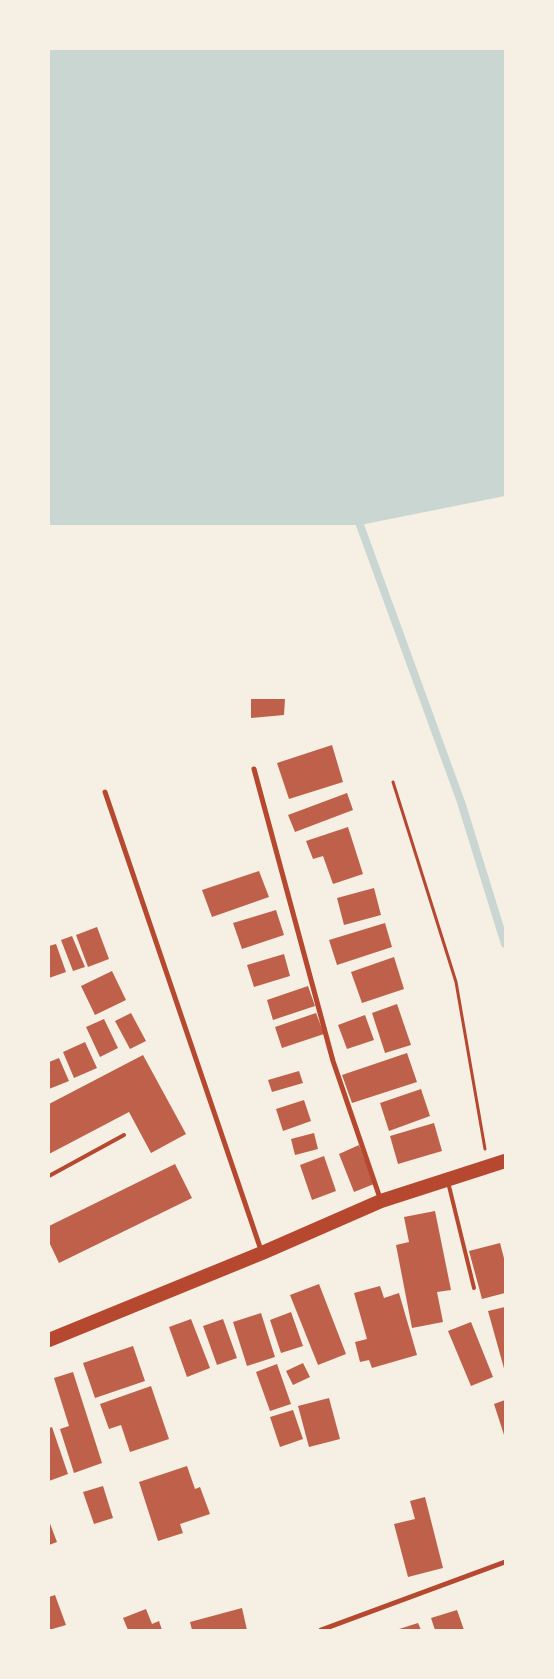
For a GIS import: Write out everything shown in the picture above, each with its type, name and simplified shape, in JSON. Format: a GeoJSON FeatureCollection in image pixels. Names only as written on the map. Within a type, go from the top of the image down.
{"type":"FeatureCollection","features":[{"type":"Feature","properties":{"kind":"highway"},"geometry":{"type":"LineString","coordinates":[[49,1340],[262,1253],[381,1201],[505,1161]]}},
{"type":"Feature","properties":{"kind":"street"},"geometry":{"type":"LineString","coordinates":[[254,769],[334,1060],[381,1201]]}},
{"type":"Feature","properties":{"kind":"street"},"geometry":{"type":"LineString","coordinates":[[105,792],[262,1253]]}},
{"type":"Feature","properties":{"kind":"street"},"geometry":{"type":"LineString","coordinates":[[321,1630],[505,1562]]}},
{"type":"Feature","properties":{"kind":"lane"},"geometry":{"type":"LineString","coordinates":[[49,1176],[124,1135]]}},
{"type":"Feature","properties":{"kind":"lane"},"geometry":{"type":"LineString","coordinates":[[448,1180],[474,1288]]}},
{"type":"Feature","properties":{"kind":"path"},"geometry":{"type":"LineString","coordinates":[[393,782],[456,982],[488,1166]]}},
{"type":"Feature","properties":{"kind":"shaded area"},"geometry":{"type":"Polygon","coordinates":[[[49,49],[505,49],[505,496],[360,525],[49,525],[49,49]]]}},
{"type":"Feature","properties":{"kind":"building"},"geometry":{"type":"Polygon","coordinates":[[[251,699],[285,699],[284,715],[251,718],[251,699]]]}},
{"type":"Feature","properties":{"kind":"building"},"geometry":{"type":"Polygon","coordinates":[[[332,745],[343,782],[289,799],[277,763],[332,745]]]}},
{"type":"Feature","properties":{"kind":"building"},"geometry":{"type":"Polygon","coordinates":[[[347,793],[353,810],[295,832],[288,815],[347,793]]]}},
{"type":"Feature","properties":{"kind":"building"},"geometry":{"type":"Polygon","coordinates":[[[348,827],[363,874],[333,884],[323,856],[313,859],[306,841],[348,827]]]}},
{"type":"Feature","properties":{"kind":"building"},"geometry":{"type":"Polygon","coordinates":[[[259,871],[269,897],[212,917],[202,890],[259,871]]]}},
{"type":"Feature","properties":{"kind":"building"},"geometry":{"type":"Polygon","coordinates":[[[374,888],[381,915],[344,925],[337,898],[374,888]]]}},
{"type":"Feature","properties":{"kind":"building"},"geometry":{"type":"Polygon","coordinates":[[[276,910],[284,935],[242,949],[233,923],[276,910]]]}},
{"type":"Feature","properties":{"kind":"building"},"geometry":{"type":"Polygon","coordinates":[[[385,923],[392,947],[337,965],[329,940],[385,923]]]}},
{"type":"Feature","properties":{"kind":"building"},"geometry":{"type":"Polygon","coordinates":[[[97,927],[109,959],[88,967],[76,935],[97,927]]]}},
{"type":"Feature","properties":{"kind":"building"},"geometry":{"type":"Polygon","coordinates":[[[72,936],[85,967],[73,971],[61,940],[72,936]]]}},
{"type":"Feature","properties":{"kind":"building"},"geometry":{"type":"Polygon","coordinates":[[[56,944],[66,972],[49,978],[49,946],[56,944]]]}},
{"type":"Feature","properties":{"kind":"building"},"geometry":{"type":"Polygon","coordinates":[[[284,954],[290,976],[254,987],[247,965],[284,954]]]}},
{"type":"Feature","properties":{"kind":"building"},"geometry":{"type":"Polygon","coordinates":[[[394,957],[404,989],[362,1003],[351,972],[394,957]]]}},
{"type":"Feature","properties":{"kind":"building"},"geometry":{"type":"Polygon","coordinates":[[[112,971],[126,1000],[95,1015],[81,986],[112,971]]]}},
{"type":"Feature","properties":{"kind":"building"},"geometry":{"type":"Polygon","coordinates":[[[308,986],[315,1006],[273,1020],[267,1000],[308,986]]]}},
{"type":"Feature","properties":{"kind":"building"},"geometry":{"type":"Polygon","coordinates":[[[397,1004],[411,1045],[385,1053],[372,1013],[397,1004]]]}},
{"type":"Feature","properties":{"kind":"building"},"geometry":{"type":"Polygon","coordinates":[[[131,1013],[146,1041],[130,1049],[115,1021],[131,1013]]]}},
{"type":"Feature","properties":{"kind":"building"},"geometry":{"type":"Polygon","coordinates":[[[316,1013],[324,1034],[282,1048],[275,1027],[316,1013]]]}},
{"type":"Feature","properties":{"kind":"building"},"geometry":{"type":"Polygon","coordinates":[[[365,1015],[374,1040],[347,1049],[338,1025],[365,1015]]]}},
{"type":"Feature","properties":{"kind":"building"},"geometry":{"type":"Polygon","coordinates":[[[104,1019],[118,1048],[100,1057],[86,1027],[104,1019]]]}},
{"type":"Feature","properties":{"kind":"building"},"geometry":{"type":"Polygon","coordinates":[[[85,1042],[97,1068],[74,1078],[63,1052],[85,1042]]]}},
{"type":"Feature","properties":{"kind":"building"},"geometry":{"type":"Polygon","coordinates":[[[407,1053],[417,1082],[352,1103],[342,1075],[407,1053]]]}},
{"type":"Feature","properties":{"kind":"building"},"geometry":{"type":"Polygon","coordinates":[[[143,1055],[186,1134],[151,1153],[129,1112],[49,1154],[49,1104],[143,1055]]]}},
{"type":"Feature","properties":{"kind":"building"},"geometry":{"type":"Polygon","coordinates":[[[59,1058],[69,1081],[49,1089],[49,1062],[59,1058]]]}},
{"type":"Feature","properties":{"kind":"building"},"geometry":{"type":"Polygon","coordinates":[[[299,1071],[303,1083],[272,1092],[268,1080],[299,1071]]]}},
{"type":"Feature","properties":{"kind":"building"},"geometry":{"type":"Polygon","coordinates":[[[421,1089],[430,1116],[389,1131],[380,1103],[421,1089]]]}},
{"type":"Feature","properties":{"kind":"building"},"geometry":{"type":"Polygon","coordinates":[[[304,1100],[311,1121],[283,1131],[276,1109],[304,1100]]]}},
{"type":"Feature","properties":{"kind":"building"},"geometry":{"type":"Polygon","coordinates":[[[434,1123],[442,1151],[398,1164],[390,1136],[434,1123]]]}},
{"type":"Feature","properties":{"kind":"building"},"geometry":{"type":"Polygon","coordinates":[[[314,1133],[318,1149],[295,1155],[291,1139],[314,1133]]]}},
{"type":"Feature","properties":{"kind":"building"},"geometry":{"type":"Polygon","coordinates":[[[359,1145],[374,1184],[354,1192],[339,1154],[359,1145]]]}},
{"type":"Feature","properties":{"kind":"building"},"geometry":{"type":"Polygon","coordinates":[[[324,1156],[336,1191],[312,1200],[300,1165],[324,1156]]]}},
{"type":"Feature","properties":{"kind":"building"},"geometry":{"type":"Polygon","coordinates":[[[175,1164],[192,1198],[59,1263],[49,1242],[49,1226],[175,1164]]]}},
{"type":"Feature","properties":{"kind":"building"},"geometry":{"type":"Polygon","coordinates":[[[435,1211],[451,1290],[437,1292],[443,1322],[412,1328],[396,1245],[409,1242],[404,1217],[435,1211]]]}},
{"type":"Feature","properties":{"kind":"building"},"geometry":{"type":"Polygon","coordinates":[[[500,1243],[505,1262],[505,1293],[482,1299],[469,1251],[500,1243]]]}},
{"type":"Feature","properties":{"kind":"building"},"geometry":{"type":"Polygon","coordinates":[[[319,1284],[346,1354],[318,1365],[290,1295],[319,1284]]]}},
{"type":"Feature","properties":{"kind":"building"},"geometry":{"type":"Polygon","coordinates":[[[380,1286],[384,1298],[399,1293],[417,1355],[372,1368],[369,1360],[360,1362],[355,1342],[367,1339],[354,1293],[380,1286]]]}},
{"type":"Feature","properties":{"kind":"building"},"geometry":{"type":"Polygon","coordinates":[[[505,1307],[505,1372],[488,1311],[505,1307]]]}},
{"type":"Feature","properties":{"kind":"building"},"geometry":{"type":"Polygon","coordinates":[[[291,1312],[303,1346],[281,1353],[270,1320],[291,1312]]]}},
{"type":"Feature","properties":{"kind":"building"},"geometry":{"type":"Polygon","coordinates":[[[261,1313],[275,1357],[247,1366],[233,1322],[261,1313]]]}},
{"type":"Feature","properties":{"kind":"building"},"geometry":{"type":"Polygon","coordinates":[[[191,1319],[210,1368],[187,1377],[169,1327],[191,1319]]]}},
{"type":"Feature","properties":{"kind":"building"},"geometry":{"type":"Polygon","coordinates":[[[223,1319],[237,1358],[217,1365],[203,1326],[223,1319]]]}},
{"type":"Feature","properties":{"kind":"building"},"geometry":{"type":"Polygon","coordinates":[[[471,1322],[493,1377],[471,1386],[448,1331],[471,1322]]]}},
{"type":"Feature","properties":{"kind":"building"},"geometry":{"type":"Polygon","coordinates":[[[133,1346],[145,1381],[95,1398],[83,1363],[133,1346]]]}},
{"type":"Feature","properties":{"kind":"building"},"geometry":{"type":"Polygon","coordinates":[[[303,1363],[310,1377],[293,1385],[286,1371],[303,1363]]]}},
{"type":"Feature","properties":{"kind":"building"},"geometry":{"type":"Polygon","coordinates":[[[277,1364],[291,1404],[270,1411],[256,1372],[277,1364]]]}},
{"type":"Feature","properties":{"kind":"building"},"geometry":{"type":"Polygon","coordinates":[[[73,1372],[102,1463],[74,1473],[60,1429],[69,1426],[54,1378],[73,1372]]]}},
{"type":"Feature","properties":{"kind":"building"},"geometry":{"type":"Polygon","coordinates":[[[151,1386],[169,1439],[130,1452],[121,1425],[109,1429],[100,1404],[151,1386]]]}},
{"type":"Feature","properties":{"kind":"building"},"geometry":{"type":"Polygon","coordinates":[[[329,1398],[340,1439],[309,1447],[298,1406],[329,1398]]]}},
{"type":"Feature","properties":{"kind":"building"},"geometry":{"type":"Polygon","coordinates":[[[505,1400],[505,1438],[494,1404],[505,1400]]]}},
{"type":"Feature","properties":{"kind":"building"},"geometry":{"type":"Polygon","coordinates":[[[293,1410],[303,1439],[280,1447],[270,1417],[293,1410]]]}},
{"type":"Feature","properties":{"kind":"building"},"geometry":{"type":"Polygon","coordinates":[[[52,1427],[68,1474],[49,1481],[49,1428],[52,1427]]]}},
{"type":"Feature","properties":{"kind":"building"},"geometry":{"type":"Polygon","coordinates":[[[187,1466],[195,1489],[200,1487],[210,1514],[180,1524],[183,1533],[158,1541],[139,1482],[187,1466]]]}},
{"type":"Feature","properties":{"kind":"building"},"geometry":{"type":"Polygon","coordinates":[[[103,1486],[113,1518],[94,1524],[83,1492],[103,1486]]]}},
{"type":"Feature","properties":{"kind":"building"},"geometry":{"type":"Polygon","coordinates":[[[425,1497],[443,1568],[408,1577],[394,1524],[415,1519],[410,1501],[425,1497]]]}},
{"type":"Feature","properties":{"kind":"building"},"geometry":{"type":"Polygon","coordinates":[[[49,1521],[57,1542],[49,1545],[49,1521]]]}},
{"type":"Feature","properties":{"kind":"building"},"geometry":{"type":"Polygon","coordinates":[[[55,1595],[66,1625],[49,1630],[49,1597],[55,1595]]]}},
{"type":"Feature","properties":{"kind":"building"},"geometry":{"type":"Polygon","coordinates":[[[242,1608],[247,1630],[192,1630],[190,1622],[242,1608]]]}},
{"type":"Feature","properties":{"kind":"building"},"geometry":{"type":"Polygon","coordinates":[[[146,1609],[152,1624],[159,1621],[162,1630],[128,1630],[123,1618],[146,1609]]]}},
{"type":"Feature","properties":{"kind":"building"},"geometry":{"type":"Polygon","coordinates":[[[457,1610],[464,1630],[435,1630],[431,1618],[457,1610]]]}},
{"type":"Feature","properties":{"kind":"building"},"geometry":{"type":"Polygon","coordinates":[[[418,1623],[421,1630],[396,1630],[418,1623]]]}},
{"type":"Feature","properties":{"kind":"waterway"},"geometry":{"type":"LineString","coordinates":[[360,525],[461,802],[505,944]]}}]}
